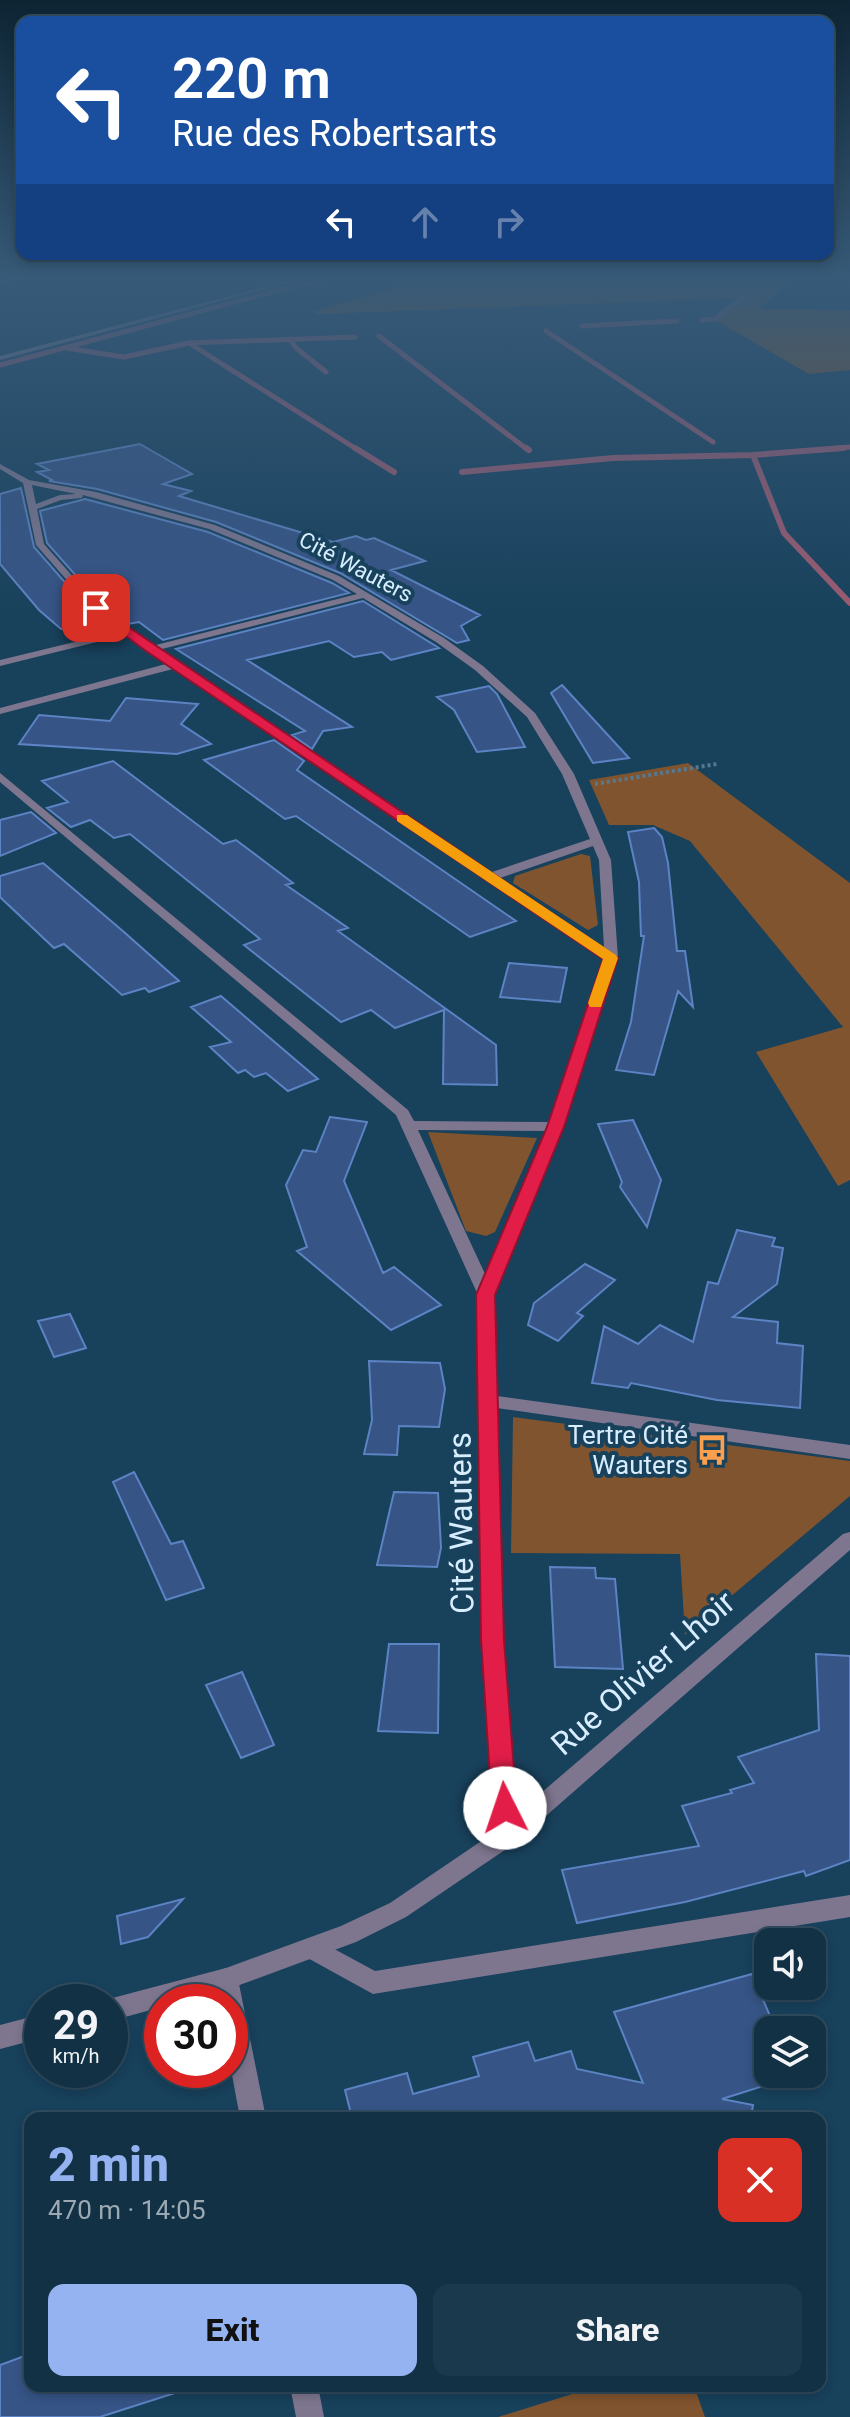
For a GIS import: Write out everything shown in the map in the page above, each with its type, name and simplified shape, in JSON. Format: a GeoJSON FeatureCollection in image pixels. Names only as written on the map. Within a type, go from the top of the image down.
{"type":"FeatureCollection","features":[{"type":"Feature","properties":{"kind":"street","name":"Cité Wauters"},"geometry":{"type":"LineString","coordinates":[[0,466],[27,482],[96,495],[212,527],[336,578],[440,640],[507,691],[531,715],[574,786],[605,860],[611,958],[556,1127],[486,1295]]}},
{"type":"Feature","properties":{"kind":"street"},"geometry":{"type":"LineString","coordinates":[[27,482],[40,545],[96,608],[150,649],[611,958]]}},
{"type":"Feature","properties":{"kind":"street"},"geometry":{"type":"LineString","coordinates":[[31,508],[60,498],[96,495]]}},
{"type":"Feature","properties":{"kind":"street"},"geometry":{"type":"LineString","coordinates":[[150,649],[365,595]]}},
{"type":"Feature","properties":{"kind":"street"},"geometry":{"type":"LineString","coordinates":[[0,663],[126,632]]}},
{"type":"Feature","properties":{"kind":"street"},"geometry":{"type":"LineString","coordinates":[[0,711],[175,665]]}},
{"type":"Feature","properties":{"kind":"street","name":"Cité Wauters"},"geometry":{"type":"LineString","coordinates":[[0,776],[403,1113],[486,1295],[493,1640],[507,1836]]}},
{"type":"Feature","properties":{"kind":"street"},"geometry":{"type":"LineString","coordinates":[[490,877],[598,840]]}},
{"type":"Feature","properties":{"kind":"street"},"geometry":{"type":"LineString","coordinates":[[408,1125],[556,1127]]}},
{"type":"Feature","properties":{"kind":"street","name":"Cité Wauters"},"geometry":{"type":"LineString","coordinates":[[490,1401],[850,1452]]}},
{"type":"Feature","properties":{"kind":"street","name":"Rue Olivier Lhoir"},"geometry":{"type":"LineString","coordinates":[[128,2004],[226,1979],[312,1948],[398,1910],[507,1836],[850,1539]]}},
{"type":"Feature","properties":{"kind":"street"},"geometry":{"type":"LineString","coordinates":[[312,1948],[373,1983],[850,1906]]}},
{"type":"Feature","properties":{"kind":"street"},"geometry":{"type":"LineString","coordinates":[[226,1979],[252,2112]]}},
{"type":"Feature","properties":{"kind":"street"},"geometry":{"type":"LineString","coordinates":[[0,2037],[24,2031]]}},
{"type":"Feature","properties":{"kind":"street"},"geometry":{"type":"LineString","coordinates":[[305,2392],[310,2417]]}},
{"type":"Feature","properties":{"kind":"path"},"geometry":{"type":"LineString","coordinates":[[574,786],[717,764]]}},
{"type":"Feature","properties":{"kind":"shaded area"},"geometry":{"type":"Polygon","coordinates":[[[688,763],[850,883],[850,1180],[838,1186],[756,1052],[843,1027],[690,841],[653,825],[609,825],[589,780],[688,763]]]}},
{"type":"Feature","properties":{"kind":"shaded area"},"geometry":{"type":"Polygon","coordinates":[[[581,854],[590,856],[598,925],[588,930],[513,883],[515,876],[581,854]]]}},
{"type":"Feature","properties":{"kind":"shaded area"},"geometry":{"type":"Polygon","coordinates":[[[428,1132],[537,1138],[495,1232],[486,1236],[466,1231],[428,1132]]]}},
{"type":"Feature","properties":{"kind":"shaded area"},"geometry":{"type":"Polygon","coordinates":[[[513,1417],[850,1461],[850,1496],[685,1635],[680,1554],[511,1553],[513,1417]]]}},
{"type":"Feature","properties":{"kind":"shaded area"},"geometry":{"type":"Polygon","coordinates":[[[579,2392],[696,2392],[705,2417],[498,2417],[579,2392]]]}},
{"type":"Feature","properties":{"kind":"building"},"geometry":{"type":"Polygon","coordinates":[[[140,444],[192,474],[163,484],[191,491],[179,496],[333,542],[356,536],[366,540],[374,538],[425,561],[391,570],[480,615],[461,626],[469,640],[457,643],[340,573],[216,522],[97,489],[49,481],[52,480],[37,472],[49,470],[37,464],[140,444]]]}},
{"type":"Feature","properties":{"kind":"building"},"geometry":{"type":"Polygon","coordinates":[[[21,488],[34,547],[91,612],[110,627],[74,635],[66,628],[61,629],[39,610],[0,564],[0,494],[21,488]]]}},
{"type":"Feature","properties":{"kind":"building"},"geometry":{"type":"Polygon","coordinates":[[[85,499],[208,532],[332,583],[349,593],[163,640],[139,622],[128,624],[101,604],[47,543],[40,511],[85,499]]]}},
{"type":"Feature","properties":{"kind":"building"},"geometry":{"type":"Polygon","coordinates":[[[363,601],[439,648],[391,660],[382,652],[354,657],[329,641],[247,660],[352,727],[323,731],[312,749],[292,735],[305,731],[176,649],[363,601]]]}},
{"type":"Feature","properties":{"kind":"building"},"geometry":{"type":"Polygon","coordinates":[[[562,685],[629,758],[593,763],[551,693],[562,685]]]}},
{"type":"Feature","properties":{"kind":"building"},"geometry":{"type":"Polygon","coordinates":[[[489,686],[497,694],[525,747],[477,752],[454,710],[437,697],[489,686]]]}},
{"type":"Feature","properties":{"kind":"building"},"geometry":{"type":"Polygon","coordinates":[[[126,698],[198,704],[181,724],[211,744],[177,754],[19,744],[39,715],[110,721],[126,698]]]}},
{"type":"Feature","properties":{"kind":"building"},"geometry":{"type":"Polygon","coordinates":[[[274,740],[304,761],[297,770],[516,921],[470,937],[296,816],[285,819],[204,760],[274,740]]]}},
{"type":"Feature","properties":{"kind":"building"},"geometry":{"type":"Polygon","coordinates":[[[113,761],[223,844],[236,840],[293,883],[286,885],[348,928],[338,931],[496,1045],[497,1085],[443,1084],[444,1010],[395,1028],[371,1010],[341,1022],[244,945],[260,939],[130,834],[114,838],[90,820],[71,827],[47,808],[68,802],[42,781],[113,761]]]}},
{"type":"Feature","properties":{"kind":"building"},"geometry":{"type":"Polygon","coordinates":[[[31,812],[56,833],[0,856],[0,820],[31,812]]]}},
{"type":"Feature","properties":{"kind":"building"},"geometry":{"type":"Polygon","coordinates":[[[654,828],[662,837],[668,863],[677,951],[685,951],[693,1007],[678,991],[654,1075],[616,1070],[631,1022],[644,936],[641,936],[639,882],[628,832],[654,828]]]}},
{"type":"Feature","properties":{"kind":"building"},"geometry":{"type":"Polygon","coordinates":[[[43,863],[179,981],[149,992],[145,988],[122,995],[64,944],[54,948],[0,897],[0,876],[43,863]]]}},
{"type":"Feature","properties":{"kind":"building"},"geometry":{"type":"Polygon","coordinates":[[[509,963],[567,968],[560,1002],[500,997],[509,963]]]}},
{"type":"Feature","properties":{"kind":"building"},"geometry":{"type":"Polygon","coordinates":[[[221,996],[318,1079],[288,1091],[266,1073],[254,1077],[245,1070],[238,1073],[210,1047],[231,1042],[191,1007],[221,996]]]}},
{"type":"Feature","properties":{"kind":"building"},"geometry":{"type":"Polygon","coordinates":[[[330,1117],[367,1122],[344,1181],[383,1273],[394,1267],[441,1305],[391,1330],[297,1251],[307,1247],[286,1185],[303,1150],[316,1152],[330,1117]]]}},
{"type":"Feature","properties":{"kind":"building"},"geometry":{"type":"Polygon","coordinates":[[[633,1120],[661,1180],[647,1227],[620,1187],[622,1182],[598,1124],[633,1120]]]}},
{"type":"Feature","properties":{"kind":"building"},"geometry":{"type":"Polygon","coordinates":[[[737,1230],[775,1238],[772,1246],[783,1248],[777,1284],[733,1317],[778,1322],[777,1343],[803,1346],[800,1408],[717,1400],[631,1383],[628,1388],[592,1383],[604,1326],[638,1344],[660,1325],[693,1342],[708,1282],[718,1284],[737,1230]]]}},
{"type":"Feature","properties":{"kind":"building"},"geometry":{"type":"Polygon","coordinates":[[[585,1264],[615,1280],[577,1313],[583,1316],[558,1341],[528,1325],[534,1303],[585,1264]]]}},
{"type":"Feature","properties":{"kind":"building"},"geometry":{"type":"Polygon","coordinates":[[[70,1314],[86,1348],[54,1357],[38,1321],[70,1314]]]}},
{"type":"Feature","properties":{"kind":"building"},"geometry":{"type":"Polygon","coordinates":[[[369,1361],[440,1363],[445,1389],[439,1427],[399,1426],[397,1455],[364,1454],[372,1420],[369,1361]]]}},
{"type":"Feature","properties":{"kind":"building"},"geometry":{"type":"Polygon","coordinates":[[[134,1472],[171,1544],[183,1541],[204,1588],[166,1600],[113,1482],[134,1472]]]}},
{"type":"Feature","properties":{"kind":"building"},"geometry":{"type":"Polygon","coordinates":[[[394,1492],[438,1493],[441,1548],[437,1567],[377,1565],[394,1492]]]}},
{"type":"Feature","properties":{"kind":"building"},"geometry":{"type":"Polygon","coordinates":[[[550,1567],[595,1568],[596,1578],[615,1579],[623,1669],[555,1667],[550,1567]]]}},
{"type":"Feature","properties":{"kind":"building"},"geometry":{"type":"Polygon","coordinates":[[[389,1644],[439,1644],[438,1733],[378,1731],[389,1644]]]}},
{"type":"Feature","properties":{"kind":"building"},"geometry":{"type":"Polygon","coordinates":[[[816,1654],[850,1656],[850,1860],[806,1876],[804,1871],[685,1902],[577,1923],[562,1870],[699,1846],[682,1806],[732,1793],[730,1790],[754,1783],[738,1757],[819,1730],[816,1654]]]}},
{"type":"Feature","properties":{"kind":"building"},"geometry":{"type":"Polygon","coordinates":[[[242,1672],[274,1745],[241,1758],[206,1685],[242,1672]]]}},
{"type":"Feature","properties":{"kind":"building"},"geometry":{"type":"Polygon","coordinates":[[[183,1899],[148,1937],[121,1944],[117,1916],[183,1899]]]}},
{"type":"Feature","properties":{"kind":"building"},"geometry":{"type":"Polygon","coordinates":[[[752,1974],[754,2000],[763,2000],[770,2016],[754,2016],[754,2088],[757,2088],[722,2099],[753,2105],[752,2112],[350,2112],[345,2090],[407,2073],[413,2094],[479,2076],[473,2057],[528,2042],[535,2061],[571,2051],[577,2069],[643,2083],[614,2012],[752,1974]]]}},
{"type":"Feature","properties":{"kind":"building"},"geometry":{"type":"Polygon","coordinates":[[[24,2356],[24,2392],[178,2392],[100,2417],[0,2417],[0,2365],[24,2356]]]}},
{"type":"Feature","properties":{"kind":"waterway"},"geometry":{"type":"LineString","coordinates":[[264,391],[358,450]]}},
{"type":"Feature","properties":{"kind":"waterway"},"geometry":{"type":"LineString","coordinates":[[451,391],[528,450]]}},
{"type":"Feature","properties":{"kind":"waterway"},"geometry":{"type":"LineString","coordinates":[[636,391],[713,442]]}},
{"type":"Feature","properties":{"kind":"waterway"},"geometry":{"type":"LineString","coordinates":[[821,450],[850,447]]}},
{"type":"Feature","properties":{"kind":"waterway"},"geometry":{"type":"LineString","coordinates":[[355,448],[394,472]]}},
{"type":"Feature","properties":{"kind":"waterway"},"geometry":{"type":"LineString","coordinates":[[821,450],[843,448]]}},
{"type":"Feature","properties":{"kind":"waterway"},"geometry":{"type":"LineString","coordinates":[[753,455],[821,450]]}},
{"type":"Feature","properties":{"kind":"waterway"},"geometry":{"type":"LineString","coordinates":[[462,472],[613,458],[753,455]]}},
{"type":"Feature","properties":{"kind":"waterway"},"geometry":{"type":"LineString","coordinates":[[753,455],[784,533],[850,603]]}},
{"type":"Feature","properties":{"kind":"slow traffic"},"geometry":{"type":"LineString","coordinates":[[402,818],[611,958],[596,1003]]}},
{"type":"Feature","properties":{"kind":"place","name":"Tertre Cité Wauters"},"geometry":{"type":"Point","coordinates":[712,1450]}},
{"type":"Feature","properties":{"kind":"route"},"geometry":{"type":"LineString","coordinates":[[96,608],[150,649],[611,958],[556,1127],[486,1295],[493,1640],[505,1808]]}}]}
